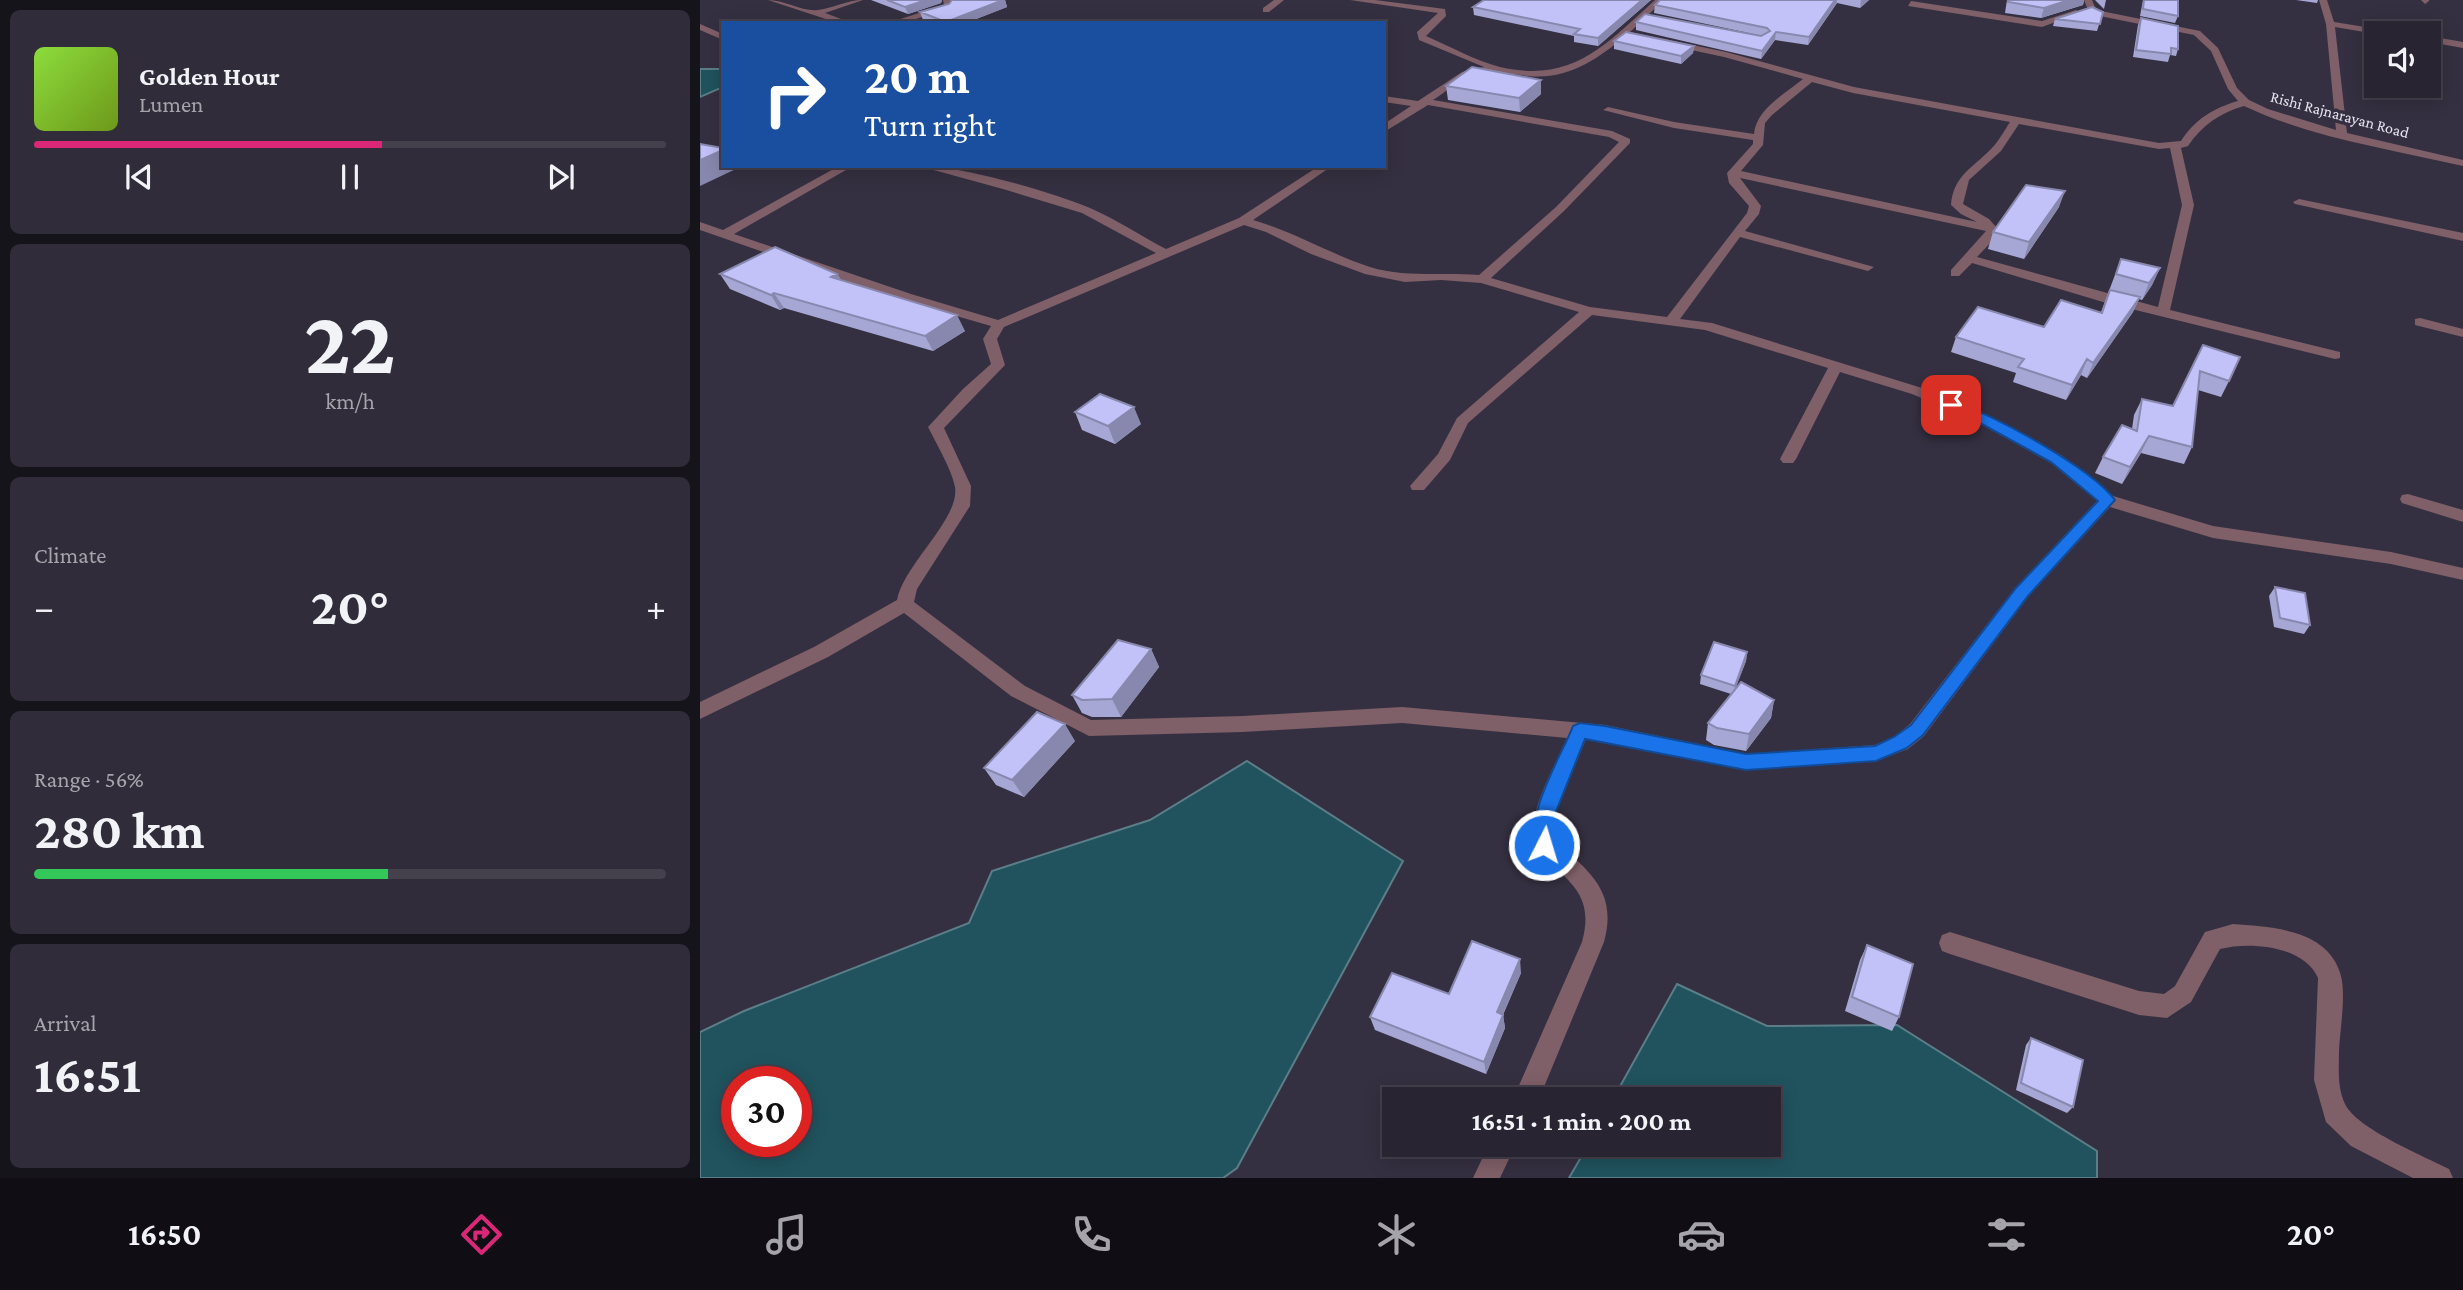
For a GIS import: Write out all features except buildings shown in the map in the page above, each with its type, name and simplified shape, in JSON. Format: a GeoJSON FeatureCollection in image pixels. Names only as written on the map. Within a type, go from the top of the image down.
{"type":"FeatureCollection","features":[{"type":"Feature","properties":{"kind":"street"},"geometry":{"type":"LineString","coordinates":[[772,0],[820,12],[843,21]]}},
{"type":"Feature","properties":{"kind":"street"},"geometry":{"type":"LineString","coordinates":[[820,12],[859,0]]}},
{"type":"Feature","properties":{"kind":"street"},"geometry":{"type":"LineString","coordinates":[[899,21],[947,7],[950,5],[947,0]]}},
{"type":"Feature","properties":{"kind":"street"},"geometry":{"type":"LineString","coordinates":[[1266,10],[1280,0]]}},
{"type":"Feature","properties":{"kind":"street"},"geometry":{"type":"LineString","coordinates":[[1354,0],[1442,11],[1443,14],[1423,29],[1420,34],[1422,38],[1494,68],[1541,74],[1567,72],[1623,33],[1660,0]]}},
{"type":"Feature","properties":{"kind":"street"},"geometry":{"type":"LineString","coordinates":[[2323,0],[2330,24],[2342,135]]}},
{"type":"Feature","properties":{"kind":"street"},"geometry":{"type":"LineString","coordinates":[[1911,4],[2042,24],[2089,4]]}},
{"type":"Feature","properties":{"kind":"street","name":"Rishi Rajnarayan Road"},"geometry":{"type":"LineString","coordinates":[[2089,4],[2098,13],[2186,28],[2197,33],[2215,50],[2233,89],[2245,102],[2294,121],[2342,135],[2463,163]]}},
{"type":"Feature","properties":{"kind":"street"},"geometry":{"type":"LineString","coordinates":[[1642,16],[1656,19]]}},
{"type":"Feature","properties":{"kind":"street"},"geometry":{"type":"LineString","coordinates":[[2330,24],[2364,29]]}},
{"type":"Feature","properties":{"kind":"street"},"geometry":{"type":"LineString","coordinates":[[700,27],[721,36]]}},
{"type":"Feature","properties":{"kind":"street"},"geometry":{"type":"LineString","coordinates":[[1623,33],[1726,55],[1853,90],[2136,143],[2175,146],[2183,144],[2193,128],[2207,118],[2245,102]]}},
{"type":"Feature","properties":{"kind":"street"},"geometry":{"type":"LineString","coordinates":[[2441,41],[2463,45]]}},
{"type":"Feature","properties":{"kind":"street"},"geometry":{"type":"LineString","coordinates":[[1386,128],[1425,104],[1465,74],[1494,68]]}},
{"type":"Feature","properties":{"kind":"street"},"geometry":{"type":"LineString","coordinates":[[1672,320],[1753,214],[1755,206],[1735,183],[1733,173],[1758,145],[1760,123],[1768,113],[1811,78]]}},
{"type":"Feature","properties":{"kind":"street"},"geometry":{"type":"LineString","coordinates":[[1386,99],[1612,134],[1626,141],[1560,209],[1482,279]]}},
{"type":"Feature","properties":{"kind":"street"},"geometry":{"type":"LineString","coordinates":[[1608,110],[1674,125],[1759,138]]}},
{"type":"Feature","properties":{"kind":"street"},"geometry":{"type":"LineString","coordinates":[[1955,273],[1991,235],[1992,229],[1989,224],[1961,211],[1956,205],[1958,188],[1964,177],[1996,152],[2016,121]]}},
{"type":"Feature","properties":{"kind":"street"},"geometry":{"type":"LineString","coordinates":[[2163,313],[2188,205],[2175,146]]}},
{"type":"Feature","properties":{"kind":"street"},"geometry":{"type":"LineString","coordinates":[[726,234],[844,168]]}},
{"type":"Feature","properties":{"kind":"street"},"geometry":{"type":"LineString","coordinates":[[932,168],[1007,186],[1086,211],[1164,253]]}},
{"type":"Feature","properties":{"kind":"street"},"geometry":{"type":"LineString","coordinates":[[700,711],[821,652],[905,604],[908,588],[962,506],[963,486],[936,427],[968,392],[998,365],[990,338],[999,324],[1243,221],[1324,168]]}},
{"type":"Feature","properties":{"kind":"street"},"geometry":{"type":"LineString","coordinates":[[1733,173],[1992,229]]}},
{"type":"Feature","properties":{"kind":"street"},"geometry":{"type":"LineString","coordinates":[[2299,202],[2463,237]]}},
{"type":"Feature","properties":{"kind":"street"},"geometry":{"type":"LineString","coordinates":[[1243,221],[1270,229],[1315,251],[1385,276],[1482,279],[1588,311],[1707,326],[1917,391],[1984,420],[2056,459],[2107,500],[2213,532],[2391,558],[2463,575]]}},
{"type":"Feature","properties":{"kind":"street"},"geometry":{"type":"LineString","coordinates":[[700,226],[906,297],[999,324]]}},
{"type":"Feature","properties":{"kind":"street"},"geometry":{"type":"LineString","coordinates":[[1737,233],[1868,267]]}},
{"type":"Feature","properties":{"kind":"street"},"geometry":{"type":"LineString","coordinates":[[1969,258],[2163,313],[2335,355]]}},
{"type":"Feature","properties":{"kind":"street"},"geometry":{"type":"LineString","coordinates":[[1418,486],[1446,456],[1462,421],[1588,311]]}},
{"type":"Feature","properties":{"kind":"street"},"geometry":{"type":"LineString","coordinates":[[2420,322],[2463,332]]}},
{"type":"Feature","properties":{"kind":"street"},"geometry":{"type":"LineString","coordinates":[[1788,459],[1836,366]]}},
{"type":"Feature","properties":{"kind":"street"},"geometry":{"type":"LineString","coordinates":[[2408,499],[2463,516]]}},
{"type":"Feature","properties":{"kind":"street"},"geometry":{"type":"LineString","coordinates":[[905,604],[1018,691],[1089,727],[1243,724],[1402,715],[1605,733],[1746,762],[1876,753],[1901,743],[1917,730],[2022,592],[2107,500]]}},
{"type":"Feature","properties":{"kind":"street"},"geometry":{"type":"LineString","coordinates":[[1531,1087],[1594,942],[1597,923],[1597,905],[1573,871],[1544,845],[1543,819],[1580,731]]}},
{"type":"Feature","properties":{"kind":"street"},"geometry":{"type":"LineString","coordinates":[[1950,943],[2139,1003],[2167,1006],[2183,994],[2213,940],[2233,935],[2265,937],[2300,946],[2321,958],[2330,977],[2326,1080],[2335,1113],[2360,1137],[2440,1178]]}},
{"type":"Feature","properties":{"kind":"street"},"geometry":{"type":"LineString","coordinates":[[1486,1178],[1496,1157]]}},
{"type":"Feature","properties":{"kind":"shaded area"},"geometry":{"type":"Polygon","coordinates":[[[700,69],[720,69],[721,88],[700,97],[700,69]]]}},
{"type":"Feature","properties":{"kind":"shaded area"},"geometry":{"type":"Polygon","coordinates":[[[1247,761],[1403,861],[1237,1168],[1223,1178],[700,1178],[700,1032],[744,1011],[969,923],[992,871],[1150,820],[1247,761]]]}},
{"type":"Feature","properties":{"kind":"shaded area"},"geometry":{"type":"Polygon","coordinates":[[[1677,984],[1767,1026],[1897,1025],[2097,1151],[2097,1178],[1569,1178],[1581,1157],[1781,1157],[1781,1087],[1620,1087],[1677,984]]]}},
{"type":"Feature","properties":{"kind":"route"},"geometry":{"type":"LineString","coordinates":[[1544,845],[1543,819],[1580,731],[1605,733],[1746,762],[1876,753],[1901,743],[1917,730],[2022,592],[2107,500],[2056,459],[1951,405]]}}]}
